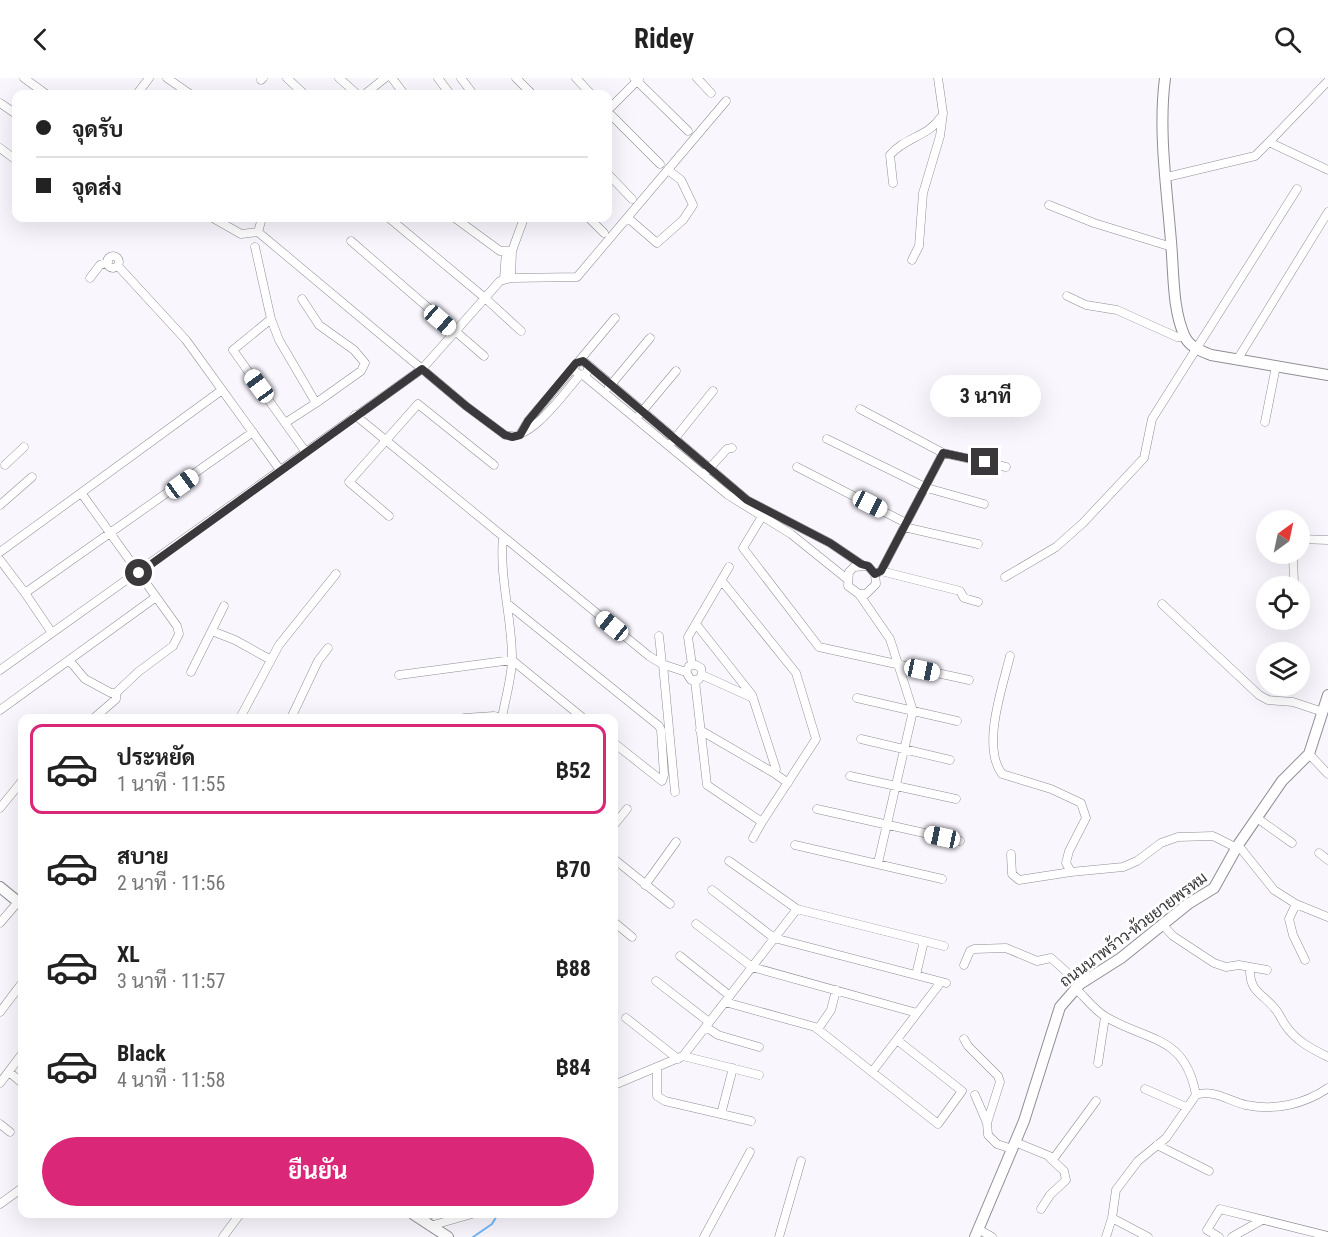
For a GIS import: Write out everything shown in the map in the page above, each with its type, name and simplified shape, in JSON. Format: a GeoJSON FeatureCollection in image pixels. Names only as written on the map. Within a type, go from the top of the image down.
{"type":"FeatureCollection","features":[{"type":"Feature","properties":{"kind":"street"},"geometry":{"type":"LineString","coordinates":[[24,78],[40,90]]}},
{"type":"Feature","properties":{"kind":"street"},"geometry":{"type":"LineString","coordinates":[[167,78],[184,90]]}},
{"type":"Feature","properties":{"kind":"street"},"geometry":{"type":"LineString","coordinates":[[287,78],[298,90]]}},
{"type":"Feature","properties":{"kind":"street"},"geometry":{"type":"LineString","coordinates":[[339,78],[352,90]]}},
{"type":"Feature","properties":{"kind":"street"},"geometry":{"type":"LineString","coordinates":[[370,90],[385,78]]}},
{"type":"Feature","properties":{"kind":"street"},"geometry":{"type":"LineString","coordinates":[[516,78],[528,90]]}},
{"type":"Feature","properties":{"kind":"street"},"geometry":{"type":"LineString","coordinates":[[576,78],[587,90]]}},
{"type":"Feature","properties":{"kind":"street"},"geometry":{"type":"LineString","coordinates":[[697,78],[711,93]]}},
{"type":"Feature","properties":{"kind":"street"},"geometry":{"type":"LineString","coordinates":[[912,260],[919,246],[922,202],[940,136],[943,113],[938,78]]}},
{"type":"Feature","properties":{"kind":"street"},"geometry":{"type":"LineString","coordinates":[[1165,78],[1162,99],[1174,285],[1185,337],[1195,348],[1211,355],[1328,375]]}},
{"type":"Feature","properties":{"kind":"street"},"geometry":{"type":"LineString","coordinates":[[612,107],[637,79],[688,131]]}},
{"type":"Feature","properties":{"kind":"street"},"geometry":{"type":"LineString","coordinates":[[1167,177],[1255,156],[1328,81]]}},
{"type":"Feature","properties":{"kind":"street"},"geometry":{"type":"LineString","coordinates":[[0,670],[422,369],[485,297],[508,279],[577,278],[726,101]]}},
{"type":"Feature","properties":{"kind":"street"},"geometry":{"type":"LineString","coordinates":[[893,183],[890,155],[902,144],[916,139],[935,127],[943,113]]}},
{"type":"Feature","properties":{"kind":"street"},"geometry":{"type":"LineString","coordinates":[[612,115],[660,164]]}},
{"type":"Feature","properties":{"kind":"street"},"geometry":{"type":"LineString","coordinates":[[1269,142],[1328,170]]}},
{"type":"Feature","properties":{"kind":"street"},"geometry":{"type":"LineString","coordinates":[[628,218],[657,243],[683,220],[693,205],[681,180],[668,170]]}},
{"type":"Feature","properties":{"kind":"street"},"geometry":{"type":"LineString","coordinates":[[612,178],[632,200]]}},
{"type":"Feature","properties":{"kind":"street"},"geometry":{"type":"LineString","coordinates":[[1005,578],[1056,547],[1083,523],[1144,458],[1152,419],[1297,189]]}},
{"type":"Feature","properties":{"kind":"street"},"geometry":{"type":"LineString","coordinates":[[1049,205],[1094,223],[1172,247]]}},
{"type":"Feature","properties":{"kind":"street"},"geometry":{"type":"LineString","coordinates":[[1237,360],[1328,212]]}},
{"type":"Feature","properties":{"kind":"street"},"geometry":{"type":"LineString","coordinates":[[220,222],[241,234],[258,232],[466,406],[505,435],[512,437],[520,435],[535,426],[588,370],[588,366]]}},
{"type":"Feature","properties":{"kind":"street"},"geometry":{"type":"LineString","coordinates":[[258,232],[261,222]]}},
{"type":"Feature","properties":{"kind":"street"},"geometry":{"type":"LineString","coordinates":[[394,222],[485,297],[521,331]]}},
{"type":"Feature","properties":{"kind":"street"},"geometry":{"type":"LineString","coordinates":[[460,222],[500,251],[509,251]]}},
{"type":"Feature","properties":{"kind":"street"},"geometry":{"type":"LineString","coordinates":[[508,279],[509,251],[522,222]]}},
{"type":"Feature","properties":{"kind":"street"},"geometry":{"type":"LineString","coordinates":[[593,222],[604,234]]}},
{"type":"Feature","properties":{"kind":"street"},"geometry":{"type":"LineString","coordinates":[[351,241],[484,357]]}},
{"type":"Feature","properties":{"kind":"street"},"geometry":{"type":"LineString","coordinates":[[255,247],[271,319],[295,371],[316,403]]}},
{"type":"Feature","properties":{"kind":"street"},"geometry":{"type":"LineString","coordinates":[[90,278],[100,265],[108,262],[110,257],[116,256],[119,260],[118,266],[186,340],[280,470]]}},
{"type":"Feature","properties":{"kind":"street"},"geometry":{"type":"LineString","coordinates":[[1067,296],[1086,305],[1118,310],[1177,337],[1185,337]]}},
{"type":"Feature","properties":{"kind":"street"},"geometry":{"type":"LineString","coordinates":[[285,423],[361,371],[365,363],[354,350],[319,325],[302,299]]}},
{"type":"Feature","properties":{"kind":"street"},"geometry":{"type":"LineString","coordinates":[[520,435],[528,421],[615,318]]}},
{"type":"Feature","properties":{"kind":"street"},"geometry":{"type":"LineString","coordinates":[[271,319],[233,350],[305,452]]}},
{"type":"Feature","properties":{"kind":"street"},"geometry":{"type":"LineString","coordinates":[[608,388],[650,338]]}},
{"type":"Feature","properties":{"kind":"street"},"geometry":{"type":"LineString","coordinates":[[576,364],[588,366],[608,388],[672,442],[703,474],[728,495],[791,534],[847,579]]}},
{"type":"Feature","properties":{"kind":"street"},"geometry":{"type":"LineString","coordinates":[[576,364],[574,370],[608,388]]}},
{"type":"Feature","properties":{"kind":"street"},"geometry":{"type":"LineString","coordinates":[[1265,422],[1276,366]]}},
{"type":"Feature","properties":{"kind":"street"},"geometry":{"type":"LineString","coordinates":[[640,414],[676,371]]}},
{"type":"Feature","properties":{"kind":"street"},"geometry":{"type":"LineString","coordinates":[[0,552],[222,390]]}},
{"type":"Feature","properties":{"kind":"street"},"geometry":{"type":"LineString","coordinates":[[672,442],[713,391]]}},
{"type":"Feature","properties":{"kind":"street"},"geometry":{"type":"LineString","coordinates":[[389,516],[349,482],[418,404],[494,465]]}},
{"type":"Feature","properties":{"kind":"street"},"geometry":{"type":"LineString","coordinates":[[860,409],[943,453],[1006,467]]}},
{"type":"Feature","properties":{"kind":"street"},"geometry":{"type":"LineString","coordinates":[[355,416],[663,665],[686,672]]}},
{"type":"Feature","properties":{"kind":"street"},"geometry":{"type":"LineString","coordinates":[[25,593],[253,432]]}},
{"type":"Feature","properties":{"kind":"street"},"geometry":{"type":"LineString","coordinates":[[828,439],[925,488],[984,504]]}},
{"type":"Feature","properties":{"kind":"street"},"geometry":{"type":"LineString","coordinates":[[672,442],[710,468],[747,500],[830,543],[878,573],[960,591],[964,598],[978,602]]}},
{"type":"Feature","properties":{"kind":"street"},"geometry":{"type":"LineString","coordinates":[[2,465],[24,447]]}},
{"type":"Feature","properties":{"kind":"street"},"geometry":{"type":"LineString","coordinates":[[703,474],[727,449],[732,448]]}},
{"type":"Feature","properties":{"kind":"street"},"geometry":{"type":"LineString","coordinates":[[859,594],[866,594],[876,584],[878,573],[943,453]]}},
{"type":"Feature","properties":{"kind":"street"},"geometry":{"type":"LineString","coordinates":[[797,467],[905,525],[978,544]]}},
{"type":"Feature","properties":{"kind":"street"},"geometry":{"type":"LineString","coordinates":[[0,505],[33,477]]}},
{"type":"Feature","properties":{"kind":"street"},"geometry":{"type":"LineString","coordinates":[[82,494],[177,626],[178,637],[173,646],[138,672],[116,693],[112,703],[99,714]]}},
{"type":"Feature","properties":{"kind":"street"},"geometry":{"type":"LineString","coordinates":[[766,509],[743,548],[819,647],[969,680]]}},
{"type":"Feature","properties":{"kind":"street"},"geometry":{"type":"LineString","coordinates":[[503,537],[501,555],[509,605],[512,660],[503,714]]}},
{"type":"Feature","properties":{"kind":"street"},"geometry":{"type":"LineString","coordinates":[[1310,539],[1328,540]]}},
{"type":"Feature","properties":{"kind":"street"},"geometry":{"type":"LineString","coordinates":[[0,560],[52,633]]}},
{"type":"Feature","properties":{"kind":"street"},"geometry":{"type":"LineString","coordinates":[[861,564],[854,567],[847,579],[848,586],[859,594],[890,639],[914,711],[878,863]]}},
{"type":"Feature","properties":{"kind":"street"},"geometry":{"type":"LineString","coordinates":[[686,672],[692,665],[688,637],[729,567]]}},
{"type":"Feature","properties":{"kind":"street"},"geometry":{"type":"LineString","coordinates":[[242,714],[279,645],[336,574]]}},
{"type":"Feature","properties":{"kind":"street"},"geometry":{"type":"LineString","coordinates":[[722,581],[796,673],[816,739],[753,838]]}},
{"type":"Feature","properties":{"kind":"street"},"geometry":{"type":"LineString","coordinates":[[0,710],[156,597]]}},
{"type":"Feature","properties":{"kind":"street"},"geometry":{"type":"LineString","coordinates":[[1161,604],[1259,695],[1268,700],[1293,702],[1323,712]]}},
{"type":"Feature","properties":{"kind":"street"},"geometry":{"type":"LineString","coordinates":[[509,605],[659,726],[662,730],[664,775],[662,781],[618,746]]}},
{"type":"Feature","properties":{"kind":"street"},"geometry":{"type":"LineString","coordinates":[[191,672],[224,606]]}},
{"type":"Feature","properties":{"kind":"street"},"geometry":{"type":"LineString","coordinates":[[696,624],[753,698],[776,769],[774,773]]}},
{"type":"Feature","properties":{"kind":"street"},"geometry":{"type":"LineString","coordinates":[[212,631],[235,640],[271,660]]}},
{"type":"Feature","properties":{"kind":"street"},"geometry":{"type":"LineString","coordinates":[[659,636],[675,792]]}},
{"type":"Feature","properties":{"kind":"street"},"geometry":{"type":"LineString","coordinates":[[293,714],[318,661],[328,648]]}},
{"type":"Feature","properties":{"kind":"street"},"geometry":{"type":"LineString","coordinates":[[1010,656],[994,724],[994,752],[1002,774],[1051,789],[1077,799],[1081,803],[1086,818],[1069,851],[1066,863],[1071,872]]}},
{"type":"Feature","properties":{"kind":"street"},"geometry":{"type":"LineString","coordinates":[[69,660],[85,679],[111,693],[116,693]]}},
{"type":"Feature","properties":{"kind":"street"},"geometry":{"type":"LineString","coordinates":[[399,675],[512,660],[579,714]]}},
{"type":"Feature","properties":{"kind":"street"},"geometry":{"type":"LineString","coordinates":[[692,665],[701,668],[702,675]]}},
{"type":"Feature","properties":{"kind":"street"},"geometry":{"type":"LineString","coordinates":[[686,672],[688,678],[695,681]]}},
{"type":"Feature","properties":{"kind":"street"},"geometry":{"type":"LineString","coordinates":[[702,675],[753,698]]}},
{"type":"Feature","properties":{"kind":"street"},"geometry":{"type":"LineString","coordinates":[[695,681],[702,675]]}},
{"type":"Feature","properties":{"kind":"street"},"geometry":{"type":"LineString","coordinates":[[695,681],[706,785],[762,822]]}},
{"type":"Feature","properties":{"kind":"street","name":"ถนนนาพร้าว-ห้วยยายพรหม"},"geometry":{"type":"LineString","coordinates":[[977,1233],[1024,1121],[1060,1007],[1078,986],[1121,958],[1162,924],[1214,888],[1257,818],[1287,776],[1309,754],[1328,695]]}},
{"type":"Feature","properties":{"kind":"street"},"geometry":{"type":"LineString","coordinates":[[857,698],[957,721]]}},
{"type":"Feature","properties":{"kind":"street"},"geometry":{"type":"LineString","coordinates":[[700,730],[788,783]]}},
{"type":"Feature","properties":{"kind":"street"},"geometry":{"type":"LineString","coordinates":[[861,739],[950,760]]}},
{"type":"Feature","properties":{"kind":"street"},"geometry":{"type":"LineString","coordinates":[[1309,754],[1328,774]]}},
{"type":"Feature","properties":{"kind":"street"},"geometry":{"type":"LineString","coordinates":[[850,776],[956,799]]}},
{"type":"Feature","properties":{"kind":"street"},"geometry":{"type":"LineString","coordinates":[[0,808],[18,786]]}},
{"type":"Feature","properties":{"kind":"street"},"geometry":{"type":"LineString","coordinates":[[618,812],[623,806],[627,809],[618,820]]}},
{"type":"Feature","properties":{"kind":"street"},"geometry":{"type":"LineString","coordinates":[[817,809],[960,840]]}},
{"type":"Feature","properties":{"kind":"street"},"geometry":{"type":"LineString","coordinates":[[1257,818],[1292,843]]}},
{"type":"Feature","properties":{"kind":"street"},"geometry":{"type":"LineString","coordinates":[[1011,854],[1013,877],[1019,880],[1123,867],[1137,861],[1161,843],[1178,837],[1214,836],[1238,846],[1274,890],[1296,904],[1328,917]]}},
{"type":"Feature","properties":{"kind":"street"},"geometry":{"type":"LineString","coordinates":[[645,885],[676,842]]}},
{"type":"Feature","properties":{"kind":"street"},"geometry":{"type":"LineString","coordinates":[[795,845],[942,879]]}},
{"type":"Feature","properties":{"kind":"street"},"geometry":{"type":"LineString","coordinates":[[1319,853],[1328,860]]}},
{"type":"Feature","properties":{"kind":"street"},"geometry":{"type":"LineString","coordinates":[[729,861],[797,909],[944,946]]}},
{"type":"Feature","properties":{"kind":"street"},"geometry":{"type":"LineString","coordinates":[[618,862],[670,904]]}},
{"type":"Feature","properties":{"kind":"street"},"geometry":{"type":"LineString","coordinates":[[0,887],[18,901]]}},
{"type":"Feature","properties":{"kind":"street"},"geometry":{"type":"LineString","coordinates":[[712,890],[774,938],[943,982],[872,1072]]}},
{"type":"Feature","properties":{"kind":"street"},"geometry":{"type":"LineString","coordinates":[[1296,904],[1289,919],[1293,935],[1305,960]]}},
{"type":"Feature","properties":{"kind":"street"},"geometry":{"type":"LineString","coordinates":[[0,923],[18,905]]}},
{"type":"Feature","properties":{"kind":"street"},"geometry":{"type":"LineString","coordinates":[[618,1083],[680,1058],[797,909]]}},
{"type":"Feature","properties":{"kind":"street"},"geometry":{"type":"LineString","coordinates":[[696,924],[752,967],[917,1013]]}},
{"type":"Feature","properties":{"kind":"street"},"geometry":{"type":"LineString","coordinates":[[1162,924],[1179,940],[1214,963],[1226,967],[1239,965],[1267,970]]}},
{"type":"Feature","properties":{"kind":"street"},"geometry":{"type":"LineString","coordinates":[[618,925],[632,937]]}},
{"type":"Feature","properties":{"kind":"street"},"geometry":{"type":"LineString","coordinates":[[916,975],[924,941]]}},
{"type":"Feature","properties":{"kind":"street"},"geometry":{"type":"LineString","coordinates":[[964,965],[970,951],[974,949],[1006,948],[1037,961],[1047,957],[1051,958],[1105,1017],[1151,1036],[1176,1050],[1193,1076],[1196,1095]]}},
{"type":"Feature","properties":{"kind":"street"},"geometry":{"type":"LineString","coordinates":[[680,956],[727,999],[818,1029],[938,1124],[962,1091],[897,1040]]}},
{"type":"Feature","properties":{"kind":"street"},"geometry":{"type":"LineString","coordinates":[[1250,967],[1250,981],[1253,987],[1277,1011],[1287,1027],[1304,1045],[1328,1058]]}},
{"type":"Feature","properties":{"kind":"street"},"geometry":{"type":"LineString","coordinates":[[656,981],[718,1035],[759,1047]]}},
{"type":"Feature","properties":{"kind":"street"},"geometry":{"type":"LineString","coordinates":[[0,1012],[18,988]]}},
{"type":"Feature","properties":{"kind":"street"},"geometry":{"type":"LineString","coordinates":[[818,1029],[831,1010],[836,990]]}},
{"type":"Feature","properties":{"kind":"street"},"geometry":{"type":"LineString","coordinates":[[1098,1063],[1105,1017]]}},
{"type":"Feature","properties":{"kind":"street"},"geometry":{"type":"LineString","coordinates":[[626,1018],[680,1058],[759,1075]]}},
{"type":"Feature","properties":{"kind":"street"},"geometry":{"type":"LineString","coordinates":[[964,1039],[998,1076],[1000,1082],[987,1123]]}},
{"type":"Feature","properties":{"kind":"street"},"geometry":{"type":"LineString","coordinates":[[0,1083],[18,1060]]}},
{"type":"Feature","properties":{"kind":"street"},"geometry":{"type":"LineString","coordinates":[[657,1067],[657,1096],[665,1101],[751,1121]]}},
{"type":"Feature","properties":{"kind":"street"},"geometry":{"type":"LineString","coordinates":[[721,1114],[733,1068]]}},
{"type":"Feature","properties":{"kind":"street"},"geometry":{"type":"LineString","coordinates":[[9,1072],[18,1080]]}},
{"type":"Feature","properties":{"kind":"street"},"geometry":{"type":"LineString","coordinates":[[1106,1237],[1112,1218],[1116,1190],[1138,1161],[1166,1138],[1196,1095],[1216,1094],[1247,1105],[1278,1107],[1315,1097],[1328,1088]]}},
{"type":"Feature","properties":{"kind":"street"},"geometry":{"type":"LineString","coordinates":[[1145,1089],[1186,1107]]}},
{"type":"Feature","properties":{"kind":"street"},"geometry":{"type":"LineString","coordinates":[[975,1095],[987,1123],[991,1140],[1050,1158],[1064,1171],[1066,1180],[1050,1195],[1041,1209]]}},
{"type":"Feature","properties":{"kind":"street"},"geometry":{"type":"LineString","coordinates":[[1050,1158],[1057,1155],[1096,1101]]}},
{"type":"Feature","properties":{"kind":"street"},"geometry":{"type":"LineString","coordinates":[[0,1124],[10,1132]]}},
{"type":"Feature","properties":{"kind":"street"},"geometry":{"type":"LineString","coordinates":[[1157,1146],[1209,1171]]}},
{"type":"Feature","properties":{"kind":"street"},"geometry":{"type":"LineString","coordinates":[[704,1237],[750,1152]]}},
{"type":"Feature","properties":{"kind":"street"},"geometry":{"type":"LineString","coordinates":[[779,1237],[801,1161]]}},
{"type":"Feature","properties":{"kind":"street"},"geometry":{"type":"LineString","coordinates":[[0,1203],[18,1191]]}},
{"type":"Feature","properties":{"kind":"street"},"geometry":{"type":"LineString","coordinates":[[1219,1237],[1208,1230],[1220,1209],[1305,1234],[1328,1236]]}},
{"type":"Feature","properties":{"kind":"street"},"geometry":{"type":"LineString","coordinates":[[223,1237],[237,1218]]}},
{"type":"Feature","properties":{"kind":"street"},"geometry":{"type":"LineString","coordinates":[[419,1218],[448,1237]]}},
{"type":"Feature","properties":{"kind":"street"},"geometry":{"type":"LineString","coordinates":[[430,1226],[458,1218]]}},
{"type":"Feature","properties":{"kind":"street"},"geometry":{"type":"LineString","coordinates":[[1112,1218],[1148,1237]]}},
{"type":"Feature","properties":{"kind":"street"},"geometry":{"type":"LineString","coordinates":[[1232,1237],[1262,1220]]}},
{"type":"Feature","properties":{"kind":"street"},"geometry":{"type":"LineString","coordinates":[[977,1233],[992,1237]]}},
{"type":"Feature","properties":{"kind":"waterway"},"geometry":{"type":"LineString","coordinates":[[473,1237],[492,1224],[496,1218]]}},
{"type":"Feature","properties":{"kind":"route"},"geometry":{"type":"LineString","coordinates":[[139,573],[422,369],[466,406],[505,435],[512,437],[520,435],[528,421],[576,363],[583,361],[747,500],[830,543],[852,559],[868,566],[875,574],[881,571],[943,453],[985,462]]}}]}
